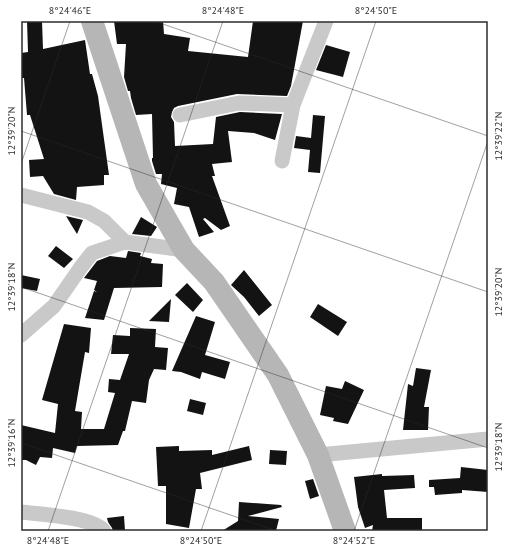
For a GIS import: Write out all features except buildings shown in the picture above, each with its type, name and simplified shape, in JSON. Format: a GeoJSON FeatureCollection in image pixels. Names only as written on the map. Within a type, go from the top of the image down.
{"type":"FeatureCollection","features":[{"type":"Feature","properties":{"kind":"main road"},"geometry":{"type":"LineString","coordinates":[[92,21],[146,184],[184,250],[214,282],[278,375],[318,455],[345,531]]}},
{"type":"Feature","properties":{"kind":"street"},"geometry":{"type":"LineString","coordinates":[[282,161],[293,105],[326,21]]}},
{"type":"Feature","properties":{"kind":"street"},"geometry":{"type":"LineString","coordinates":[[180,115],[239,103],[293,105]]}},
{"type":"Feature","properties":{"kind":"street"},"geometry":{"type":"LineString","coordinates":[[21,194],[88,212],[104,221],[125,242]]}},
{"type":"Feature","properties":{"kind":"street"},"geometry":{"type":"LineString","coordinates":[[21,335],[54,306],[80,267],[92,253],[125,242],[184,250]]}},
{"type":"Feature","properties":{"kind":"street"},"geometry":{"type":"LineString","coordinates":[[318,455],[488,439]]}},
{"type":"Feature","properties":{"kind":"street"},"geometry":{"type":"LineString","coordinates":[[21,512],[88,521],[102,528],[104,531]]}}]}
